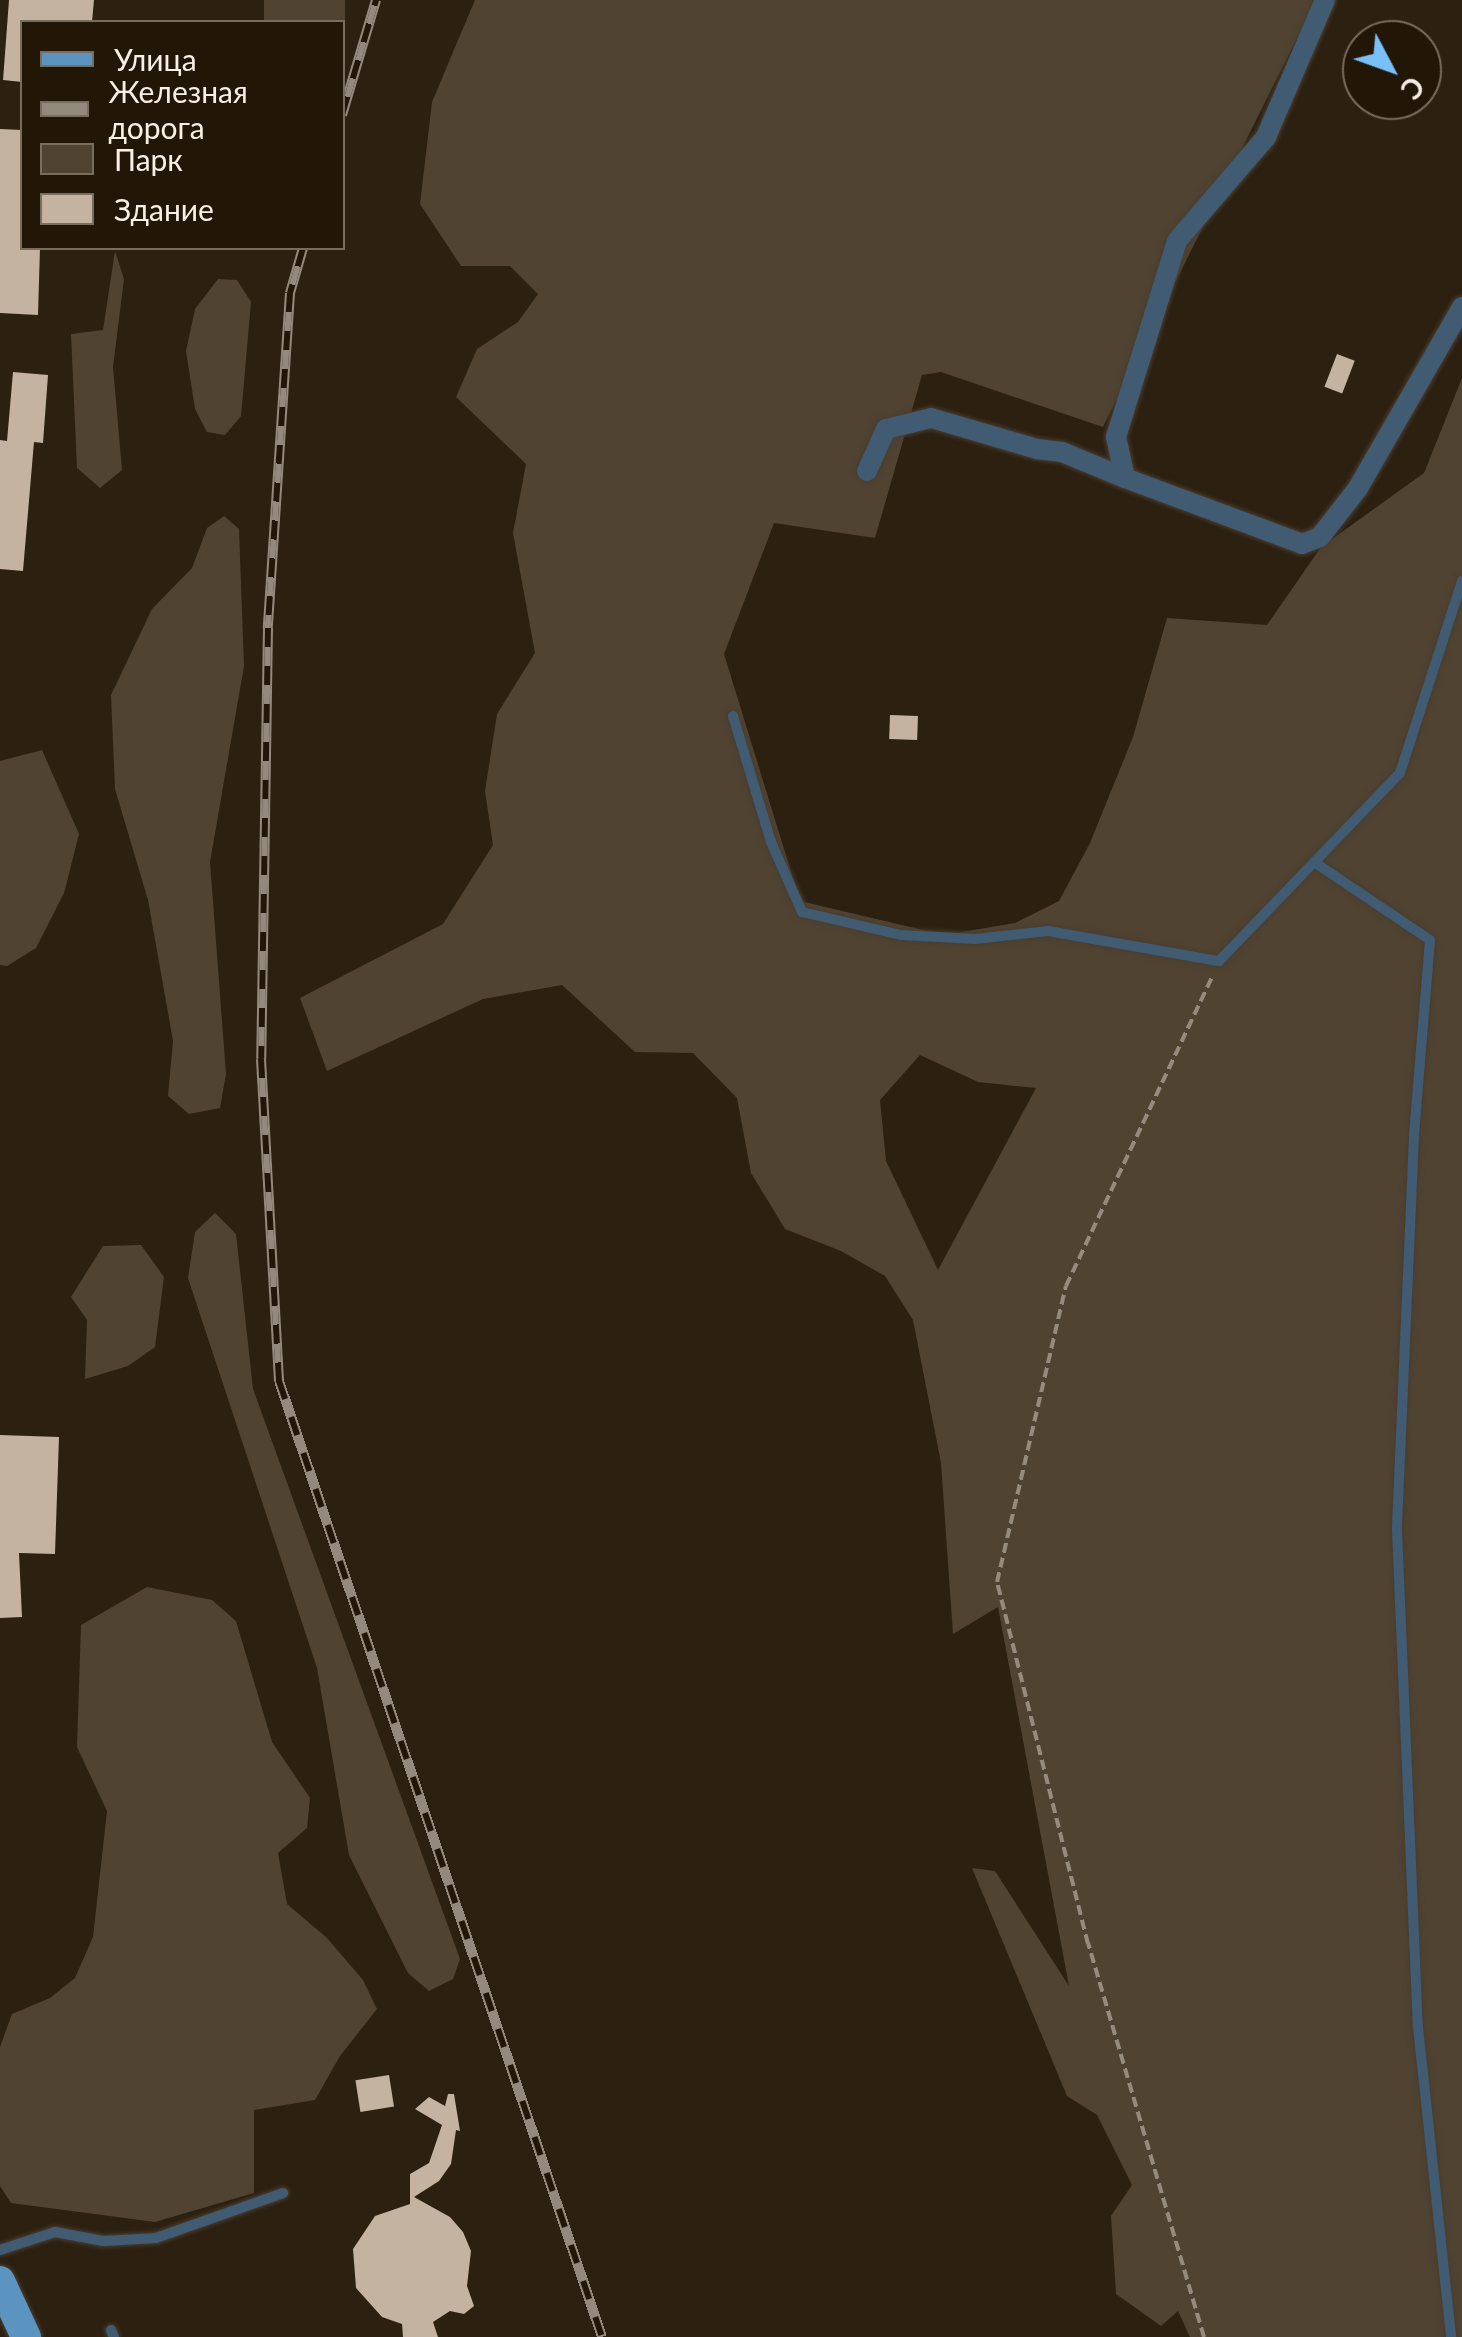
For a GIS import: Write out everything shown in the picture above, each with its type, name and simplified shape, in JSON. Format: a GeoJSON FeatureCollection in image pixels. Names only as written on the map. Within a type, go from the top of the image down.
{"type":"FeatureCollection","features":[{"type":"Feature","properties":{"kind":"main road"},"geometry":{"type":"LineString","coordinates":[[0,2282],[26,2337]]}},
{"type":"Feature","properties":{"kind":"street"},"geometry":{"type":"LineString","coordinates":[[1125,478],[1116,437],[1177,240],[1266,136],[1325,0]]}},
{"type":"Feature","properties":{"kind":"street"},"geometry":{"type":"LineString","coordinates":[[867,471],[886,429],[932,418],[1062,452],[1302,544],[1320,537],[1358,488],[1462,307]]}},
{"type":"Feature","properties":{"kind":"lane"},"geometry":{"type":"LineString","coordinates":[[733,716],[771,842],[802,912],[901,935],[976,939],[1048,931],[1219,961],[1400,773],[1462,581]]}},
{"type":"Feature","properties":{"kind":"lane"},"geometry":{"type":"LineString","coordinates":[[1314,862],[1430,940],[1414,1136],[1397,1530],[1418,2027],[1452,2337]]}},
{"type":"Feature","properties":{"kind":"lane"},"geometry":{"type":"LineString","coordinates":[[0,2250],[54,2232],[103,2242],[156,2238],[282,2192]]}},
{"type":"Feature","properties":{"kind":"path"},"geometry":{"type":"LineString","coordinates":[[1204,2337],[1088,1944],[997,1582],[1066,1286],[1219,961]]}},
{"type":"Feature","properties":{"kind":"green space"},"geometry":{"type":"Polygon","coordinates":[[[264,0],[345,0],[345,20],[264,20],[264,0]]]}},
{"type":"Feature","properties":{"kind":"green space"},"geometry":{"type":"Polygon","coordinates":[[[475,0],[1316,0],[1103,427],[941,372],[922,375],[875,538],[774,523],[724,654],[800,901],[944,935],[1015,923],[1059,901],[1090,843],[1133,737],[1167,618],[1267,625],[1321,547],[1424,473],[1462,378],[1462,2337],[1190,2337],[1178,2311],[1161,2326],[1116,2294],[1111,2216],[1132,2185],[1097,2115],[1067,2096],[972,1868],[995,1871],[1069,1986],[998,1607],[953,1634],[941,1463],[913,1320],[885,1276],[841,1251],[785,1229],[751,1173],[737,1098],[693,1053],[635,1052],[562,985],[483,999],[327,1071],[300,998],[443,924],[493,845],[485,791],[497,714],[535,653],[513,533],[526,464],[456,397],[477,349],[518,322],[538,294],[510,266],[461,266],[420,204],[432,102],[475,0]],[[920,1055],[880,1100],[886,1161],[938,1270],[1036,1088],[978,1082],[920,1055]]]}},
{"type":"Feature","properties":{"kind":"green space"},"geometry":{"type":"Polygon","coordinates":[[[115,251],[124,279],[113,367],[122,470],[100,488],[77,468],[71,334],[103,330],[115,251]]]}},
{"type":"Feature","properties":{"kind":"green space"},"geometry":{"type":"Polygon","coordinates":[[[218,279],[237,280],[251,302],[241,416],[225,435],[207,432],[195,409],[186,351],[195,309],[218,279]]]}},
{"type":"Feature","properties":{"kind":"green space"},"geometry":{"type":"Polygon","coordinates":[[[224,516],[239,529],[244,666],[210,862],[226,1074],[220,1108],[189,1114],[168,1096],[173,1041],[148,900],[115,789],[111,695],[152,609],[192,568],[207,528],[224,516]]]}},
{"type":"Feature","properties":{"kind":"green space"},"geometry":{"type":"Polygon","coordinates":[[[42,750],[79,834],[64,893],[36,948],[7,966],[0,965],[0,761],[42,750]]]}},
{"type":"Feature","properties":{"kind":"green space"},"geometry":{"type":"Polygon","coordinates":[[[215,1213],[236,1234],[253,1389],[460,1959],[453,1979],[429,1991],[408,1973],[349,1855],[317,1668],[188,1278],[195,1232],[215,1213]]]}},
{"type":"Feature","properties":{"kind":"green space"},"geometry":{"type":"Polygon","coordinates":[[[141,1245],[164,1277],[155,1347],[128,1366],[85,1379],[87,1320],[71,1297],[103,1246],[141,1245]]]}},
{"type":"Feature","properties":{"kind":"green space"},"geometry":{"type":"Polygon","coordinates":[[[147,1587],[212,1600],[236,1621],[272,1742],[310,1798],[307,1828],[278,1853],[287,1904],[327,1938],[363,1980],[377,2009],[340,2056],[315,2100],[254,2110],[254,2193],[155,2222],[11,2203],[0,2186],[0,2047],[12,2014],[50,1998],[75,1978],[93,1937],[107,1811],[77,1747],[81,1625],[147,1587]]]}},
{"type":"Feature","properties":{"kind":"building"},"geometry":{"type":"Polygon","coordinates":[[[9,0],[94,0],[92,20],[20,20],[20,82],[3,80],[9,0]]]}},
{"type":"Feature","properties":{"kind":"building"},"geometry":{"type":"Polygon","coordinates":[[[0,129],[20,130],[20,250],[40,250],[38,315],[0,313],[0,129]]]}},
{"type":"Feature","properties":{"kind":"building"},"geometry":{"type":"Polygon","coordinates":[[[1337,354],[1355,361],[1342,393],[1324,387],[1337,354]]]}},
{"type":"Feature","properties":{"kind":"building"},"geometry":{"type":"Polygon","coordinates":[[[13,372],[48,375],[43,443],[34,442],[23,571],[0,569],[0,440],[7,441],[13,372]]]}},
{"type":"Feature","properties":{"kind":"building"},"geometry":{"type":"Polygon","coordinates":[[[890,715],[918,716],[917,740],[889,739],[890,715]]]}},
{"type":"Feature","properties":{"kind":"building"},"geometry":{"type":"Polygon","coordinates":[[[0,1435],[59,1437],[55,1554],[19,1553],[22,1617],[0,1618],[0,1435]]]}},
{"type":"Feature","properties":{"kind":"building"},"geometry":{"type":"Polygon","coordinates":[[[389,2075],[394,2107],[360,2112],[355,2080],[389,2075]]]}},
{"type":"Feature","properties":{"kind":"building"},"geometry":{"type":"Polygon","coordinates":[[[448,2094],[454,2094],[460,2131],[456,2130],[451,2164],[439,2181],[414,2197],[450,2217],[463,2232],[471,2251],[467,2286],[474,2306],[464,2314],[450,2311],[433,2322],[438,2337],[403,2337],[402,2324],[382,2317],[356,2288],[353,2249],[375,2216],[410,2204],[410,2174],[429,2163],[442,2125],[415,2109],[429,2097],[445,2106],[448,2094]]]}},
{"type":"Feature","properties":{"kind":"railway"},"geometry":{"type":"LineString","coordinates":[[345,105],[376,0]]}},
{"type":"Feature","properties":{"kind":"railway"},"geometry":{"type":"LineString","coordinates":[[302,250],[290,293],[268,628],[261,1059],[279,1381],[602,2337]]}}]}
